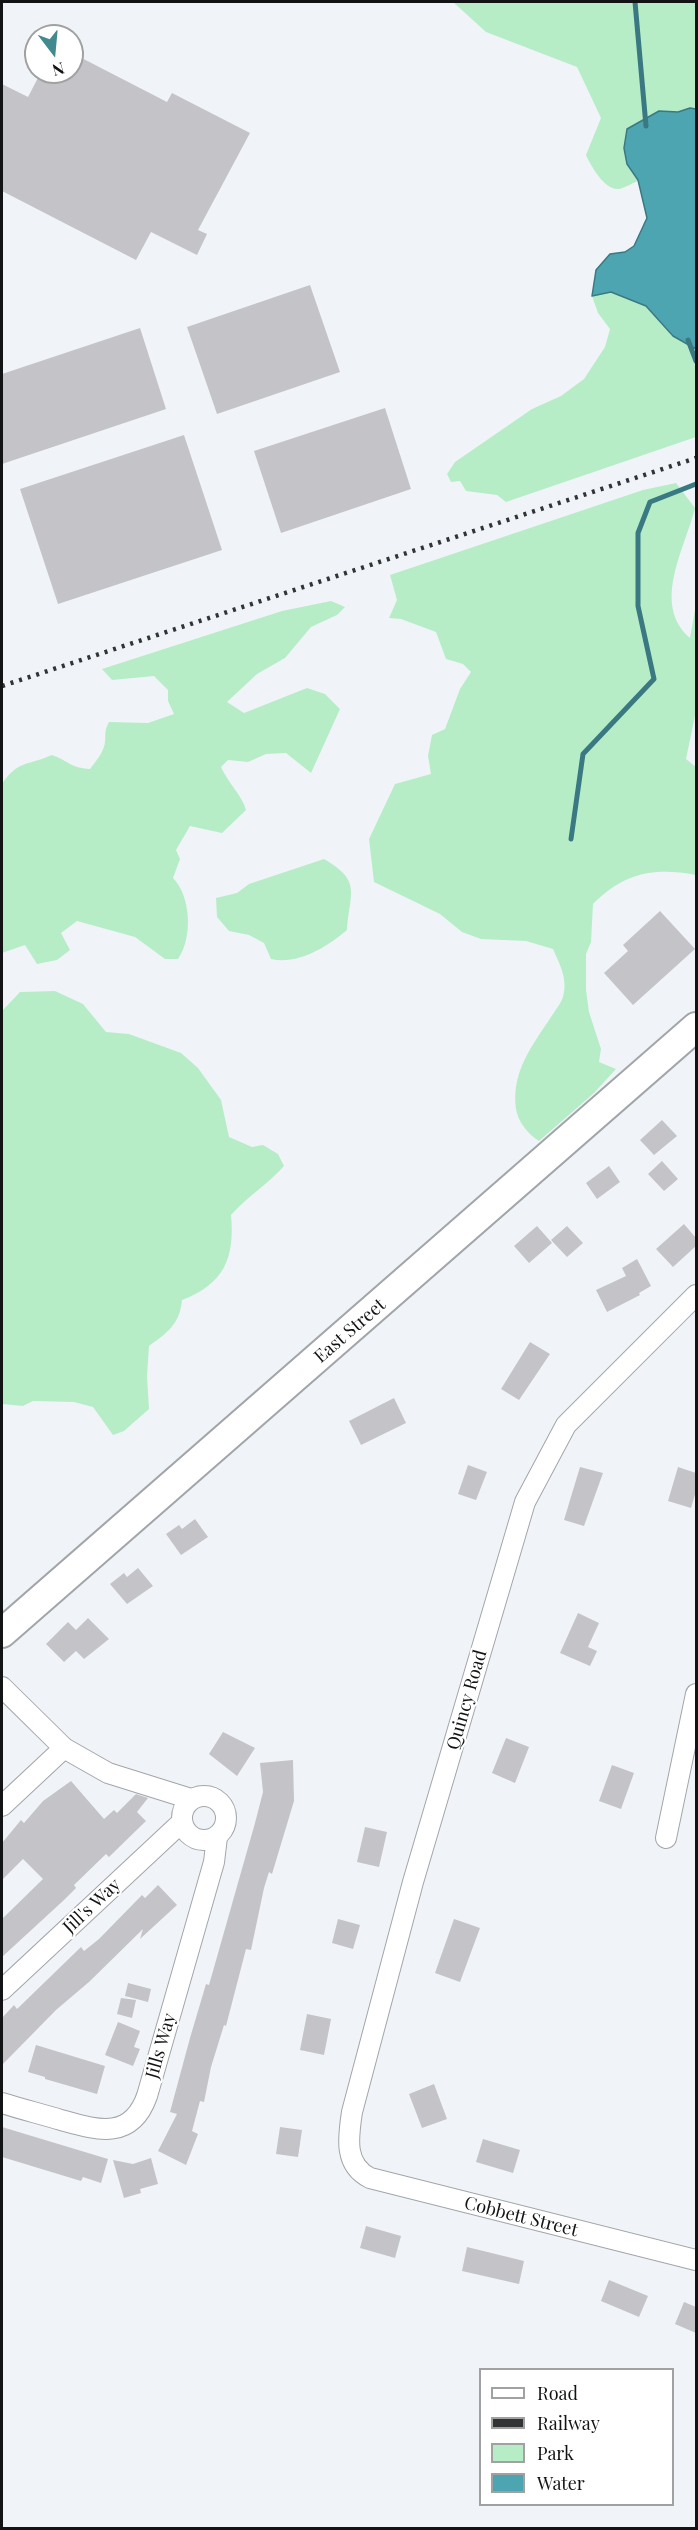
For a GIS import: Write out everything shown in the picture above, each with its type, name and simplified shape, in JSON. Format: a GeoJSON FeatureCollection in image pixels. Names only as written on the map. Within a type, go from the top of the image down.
{"type":"FeatureCollection","features":[{"type":"Feature","properties":{"kind":"main road","name":"East Street"},"geometry":{"type":"LineString","coordinates":[[2,1633],[696,1027]]}},
{"type":"Feature","properties":{"kind":"street","name":"Quincy Road"},"geometry":{"type":"LineString","coordinates":[[352,2162],[348,2135],[355,2101],[413,1882],[525,1503],[566,1425],[696,1295]]}},
{"type":"Feature","properties":{"kind":"street","name":"Jills Way"},"geometry":{"type":"LineString","coordinates":[[2,1687],[64,1748],[108,1773],[191,1799],[212,1797],[223,1806],[226,1812],[225,1826],[217,1837],[214,1862],[147,2096],[135,2118],[119,2128],[92,2129],[2,2103]]}},
{"type":"Feature","properties":{"kind":"street"},"geometry":{"type":"LineString","coordinates":[[666,1838],[696,1694]]}},
{"type":"Feature","properties":{"kind":"street"},"geometry":{"type":"LineString","coordinates":[[2,1806],[64,1748]]}},
{"type":"Feature","properties":{"kind":"street"},"geometry":{"type":"LineString","coordinates":[[191,1799],[183,1809],[182,1822],[189,1835],[195,1839],[210,1840],[217,1837]]}},
{"type":"Feature","properties":{"kind":"street","name":"Jill's Way"},"geometry":{"type":"LineString","coordinates":[[2,1990],[182,1822]]}},
{"type":"Feature","properties":{"kind":"street","name":"Cobbett Street"},"geometry":{"type":"LineString","coordinates":[[352,2162],[361,2173],[370,2178],[696,2260]]}},
{"type":"Feature","properties":{"kind":"green space"},"geometry":{"type":"Polygon","coordinates":[[[453,2],[696,2],[696,267],[643,224],[647,218],[638,181],[614,189],[599,177],[591,165],[586,155],[601,118],[577,67],[486,32],[453,2]]]}},
{"type":"Feature","properties":{"kind":"green space"},"geometry":{"type":"Polygon","coordinates":[[[611,292],[646,306],[672,336],[696,349],[696,437],[506,502],[497,495],[466,491],[460,481],[451,482],[447,474],[455,462],[532,409],[561,396],[584,379],[605,347],[610,329],[598,313],[592,296],[611,292]]]}},
{"type":"Feature","properties":{"kind":"green space"},"geometry":{"type":"Polygon","coordinates":[[[676,483],[695,508],[674,576],[672,593],[673,609],[679,624],[690,638],[696,604],[696,711],[686,759],[696,767],[696,875],[653,872],[640,875],[616,885],[593,904],[591,942],[586,954],[586,990],[589,1012],[601,1049],[599,1062],[616,1069],[594,1093],[539,1141],[521,1123],[516,1109],[515,1096],[524,1060],[563,997],[564,978],[553,949],[526,941],[481,939],[462,932],[440,914],[374,882],[369,839],[395,784],[431,774],[428,756],[432,735],[445,729],[460,689],[471,672],[463,664],[446,659],[436,632],[401,619],[389,618],[397,600],[390,575],[643,490],[676,483]]]}},
{"type":"Feature","properties":{"kind":"green space"},"geometry":{"type":"Polygon","coordinates":[[[331,601],[345,607],[337,615],[311,627],[285,658],[257,674],[227,702],[244,713],[307,688],[325,694],[340,709],[311,773],[286,753],[266,754],[248,762],[228,760],[221,767],[246,810],[222,833],[190,826],[176,850],[180,859],[173,878],[183,895],[188,917],[186,940],[178,959],[165,959],[135,937],[77,921],[61,933],[70,950],[57,960],[37,964],[25,945],[2,953],[2,784],[18,767],[52,755],[74,766],[90,769],[103,749],[109,722],[148,723],[174,714],[168,701],[168,690],[154,676],[112,680],[102,669],[282,611],[331,601]]]}},
{"type":"Feature","properties":{"kind":"green space"},"geometry":{"type":"Polygon","coordinates":[[[324,859],[344,874],[349,881],[351,897],[347,930],[312,953],[291,959],[271,959],[264,943],[249,935],[229,931],[217,917],[216,898],[237,893],[249,884],[324,859]]]}},
{"type":"Feature","properties":{"kind":"green space"},"geometry":{"type":"Polygon","coordinates":[[[55,991],[83,1004],[106,1032],[129,1034],[181,1053],[198,1068],[221,1100],[229,1137],[252,1147],[263,1145],[278,1154],[284,1166],[231,1215],[231,1244],[224,1268],[208,1286],[182,1300],[179,1315],[172,1327],[149,1346],[147,1376],[149,1409],[124,1431],[113,1435],[93,1407],[74,1402],[33,1401],[23,1406],[2,1404],[2,1011],[20,992],[55,991]]]}},
{"type":"Feature","properties":{"kind":"water"},"geometry":{"type":"Polygon","coordinates":[[[690,108],[696,109],[696,349],[673,336],[646,306],[611,292],[592,296],[596,270],[610,254],[625,252],[634,246],[647,218],[638,180],[627,164],[624,148],[627,129],[659,111],[678,112],[690,108]]]}},
{"type":"Feature","properties":{"kind":"building"},"geometry":{"type":"Polygon","coordinates":[[[84,59],[167,102],[172,93],[250,133],[198,230],[207,234],[197,255],[151,232],[136,260],[2,191],[2,84],[28,97],[35,84],[84,84],[84,59]]]}},
{"type":"Feature","properties":{"kind":"building"},"geometry":{"type":"Polygon","coordinates":[[[310,285],[340,372],[217,414],[187,327],[310,285]]]}},
{"type":"Feature","properties":{"kind":"building"},"geometry":{"type":"Polygon","coordinates":[[[140,328],[166,409],[2,464],[2,374],[140,328]]]}},
{"type":"Feature","properties":{"kind":"building"},"geometry":{"type":"Polygon","coordinates":[[[385,408],[411,489],[281,533],[254,451],[385,408]]]}},
{"type":"Feature","properties":{"kind":"building"},"geometry":{"type":"Polygon","coordinates":[[[184,435],[222,550],[58,604],[20,489],[184,435]]]}},
{"type":"Feature","properties":{"kind":"building"},"geometry":{"type":"Polygon","coordinates":[[[660,911],[695,949],[633,1005],[604,973],[628,951],[623,945],[660,911]]]}},
{"type":"Feature","properties":{"kind":"building"},"geometry":{"type":"Polygon","coordinates":[[[662,1120],[677,1136],[654,1155],[640,1140],[662,1120]]]}},
{"type":"Feature","properties":{"kind":"building"},"geometry":{"type":"Polygon","coordinates":[[[662,1161],[678,1179],[664,1191],[648,1174],[662,1161]]]}},
{"type":"Feature","properties":{"kind":"building"},"geometry":{"type":"Polygon","coordinates":[[[609,1166],[620,1182],[597,1199],[586,1183],[609,1166]]]}},
{"type":"Feature","properties":{"kind":"building"},"geometry":{"type":"Polygon","coordinates":[[[684,1224],[696,1238],[696,1246],[673,1267],[656,1249],[684,1224]]]}},
{"type":"Feature","properties":{"kind":"building"},"geometry":{"type":"Polygon","coordinates":[[[537,1226],[552,1243],[529,1263],[514,1246],[537,1226]]]}},
{"type":"Feature","properties":{"kind":"building"},"geometry":{"type":"Polygon","coordinates":[[[567,1226],[583,1243],[567,1257],[551,1240],[567,1226]]]}},
{"type":"Feature","properties":{"kind":"building"},"geometry":{"type":"Polygon","coordinates":[[[637,1259],[651,1286],[639,1293],[640,1295],[607,1312],[596,1290],[626,1276],[622,1268],[637,1259]]]}},
{"type":"Feature","properties":{"kind":"building"},"geometry":{"type":"Polygon","coordinates":[[[530,1342],[550,1354],[519,1400],[501,1389],[530,1342]]]}},
{"type":"Feature","properties":{"kind":"building"},"geometry":{"type":"Polygon","coordinates":[[[394,1398],[406,1423],[361,1445],[349,1421],[394,1398]]]}},
{"type":"Feature","properties":{"kind":"building"},"geometry":{"type":"Polygon","coordinates":[[[468,1465],[487,1472],[476,1500],[458,1494],[468,1465]]]}},
{"type":"Feature","properties":{"kind":"building"},"geometry":{"type":"Polygon","coordinates":[[[580,1467],[603,1473],[584,1526],[564,1520],[580,1467]]]}},
{"type":"Feature","properties":{"kind":"building"},"geometry":{"type":"Polygon","coordinates":[[[678,1467],[696,1473],[696,1491],[691,1508],[668,1501],[678,1467]]]}},
{"type":"Feature","properties":{"kind":"building"},"geometry":{"type":"Polygon","coordinates":[[[195,1519],[208,1537],[181,1555],[166,1534],[179,1525],[182,1529],[195,1519]]]}},
{"type":"Feature","properties":{"kind":"building"},"geometry":{"type":"Polygon","coordinates":[[[138,1568],[153,1586],[127,1604],[110,1584],[124,1573],[127,1577],[138,1568]]]}},
{"type":"Feature","properties":{"kind":"building"},"geometry":{"type":"Polygon","coordinates":[[[578,1613],[599,1623],[588,1647],[597,1651],[590,1666],[560,1653],[578,1613]]]}},
{"type":"Feature","properties":{"kind":"building"},"geometry":{"type":"Polygon","coordinates":[[[88,1618],[109,1639],[84,1659],[76,1651],[64,1662],[46,1644],[68,1622],[76,1630],[88,1618]]]}},
{"type":"Feature","properties":{"kind":"building"},"geometry":{"type":"Polygon","coordinates":[[[223,1732],[255,1748],[237,1776],[209,1754],[223,1732]]]}},
{"type":"Feature","properties":{"kind":"building"},"geometry":{"type":"Polygon","coordinates":[[[506,1738],[529,1747],[515,1783],[492,1773],[506,1738]]]}},
{"type":"Feature","properties":{"kind":"building"},"geometry":{"type":"Polygon","coordinates":[[[293,1760],[294,1801],[272,1874],[269,1872],[264,1888],[251,1950],[246,1949],[226,2026],[224,2025],[211,2067],[204,2102],[200,2101],[192,2131],[198,2134],[186,2165],[158,2151],[177,2114],[170,2112],[255,1823],[263,1792],[260,1763],[293,1760]]]}},
{"type":"Feature","properties":{"kind":"building"},"geometry":{"type":"Polygon","coordinates":[[[612,1765],[634,1773],[621,1809],[599,1801],[612,1765]]]}},
{"type":"Feature","properties":{"kind":"building"},"geometry":{"type":"Polygon","coordinates":[[[71,1781],[104,1819],[114,1810],[117,1813],[136,1794],[148,1798],[137,1812],[146,1821],[109,1857],[106,1854],[74,1885],[76,1888],[64,1900],[2,1957],[2,1919],[43,1879],[23,1859],[2,1880],[2,1843],[21,1820],[24,1823],[43,1801],[71,1781]]]}},
{"type":"Feature","properties":{"kind":"building"},"geometry":{"type":"Polygon","coordinates":[[[365,1827],[387,1832],[379,1867],[357,1862],[365,1827]]]}},
{"type":"Feature","properties":{"kind":"building"},"geometry":{"type":"Polygon","coordinates":[[[158,1885],[177,1905],[140,1939],[143,1929],[89,1982],[56,2010],[2,2065],[2,2018],[14,2005],[17,2009],[81,1947],[84,1951],[99,1939],[142,1895],[145,1898],[158,1885]]]}},
{"type":"Feature","properties":{"kind":"building"},"geometry":{"type":"Polygon","coordinates":[[[338,1919],[360,1925],[353,1949],[332,1943],[338,1919]]]}},
{"type":"Feature","properties":{"kind":"building"},"geometry":{"type":"Polygon","coordinates":[[[454,1919],[480,1928],[460,1982],[435,1973],[454,1919]]]}},
{"type":"Feature","properties":{"kind":"building"},"geometry":{"type":"Polygon","coordinates":[[[128,1983],[151,1989],[148,2002],[125,1996],[128,1983]]]}},
{"type":"Feature","properties":{"kind":"building"},"geometry":{"type":"Polygon","coordinates":[[[121,1998],[136,2000],[132,2018],[117,2014],[121,1998]]]}},
{"type":"Feature","properties":{"kind":"building"},"geometry":{"type":"Polygon","coordinates":[[[307,2014],[331,2019],[324,2055],[300,2050],[307,2014]]]}},
{"type":"Feature","properties":{"kind":"building"},"geometry":{"type":"Polygon","coordinates":[[[118,2022],[140,2031],[134,2047],[140,2049],[133,2066],[105,2055],[118,2022]]]}},
{"type":"Feature","properties":{"kind":"building"},"geometry":{"type":"Polygon","coordinates":[[[36,2045],[105,2066],[97,2094],[28,2072],[36,2045]]]}},
{"type":"Feature","properties":{"kind":"building"},"geometry":{"type":"Polygon","coordinates":[[[434,2084],[447,2119],[422,2128],[409,2094],[434,2084]]]}},
{"type":"Feature","properties":{"kind":"building"},"geometry":{"type":"Polygon","coordinates":[[[2,2127],[108,2159],[101,2183],[83,2177],[81,2181],[2,2157],[2,2127]]]}},
{"type":"Feature","properties":{"kind":"building"},"geometry":{"type":"Polygon","coordinates":[[[280,2127],[302,2130],[298,2157],[276,2154],[280,2127]]]}},
{"type":"Feature","properties":{"kind":"building"},"geometry":{"type":"Polygon","coordinates":[[[483,2139],[520,2150],[513,2173],[476,2162],[483,2139]]]}},
{"type":"Feature","properties":{"kind":"building"},"geometry":{"type":"Polygon","coordinates":[[[151,2158],[158,2184],[140,2189],[141,2193],[124,2198],[113,2160],[133,2164],[151,2158]]]}},
{"type":"Feature","properties":{"kind":"building"},"geometry":{"type":"Polygon","coordinates":[[[366,2226],[401,2236],[395,2258],[360,2248],[366,2226]]]}},
{"type":"Feature","properties":{"kind":"building"},"geometry":{"type":"Polygon","coordinates":[[[467,2247],[524,2261],[519,2284],[462,2271],[467,2247]]]}},
{"type":"Feature","properties":{"kind":"building"},"geometry":{"type":"Polygon","coordinates":[[[609,2280],[648,2296],[639,2317],[601,2301],[609,2280]]]}},
{"type":"Feature","properties":{"kind":"building"},"geometry":{"type":"Polygon","coordinates":[[[684,2302],[696,2307],[696,2333],[675,2324],[684,2302]]]}},
{"type":"Feature","properties":{"kind":"waterway"},"geometry":{"type":"LineString","coordinates":[[635,2],[646,126]]}},
{"type":"Feature","properties":{"kind":"waterway"},"geometry":{"type":"LineString","coordinates":[[688,340],[696,361]]}},
{"type":"Feature","properties":{"kind":"waterway"},"geometry":{"type":"LineString","coordinates":[[571,839],[583,754],[654,679],[638,606],[638,533],[650,502],[696,484]]}},
{"type":"Feature","properties":{"kind":"railway"},"geometry":{"type":"LineString","coordinates":[[2,686],[696,458]]}}]}
